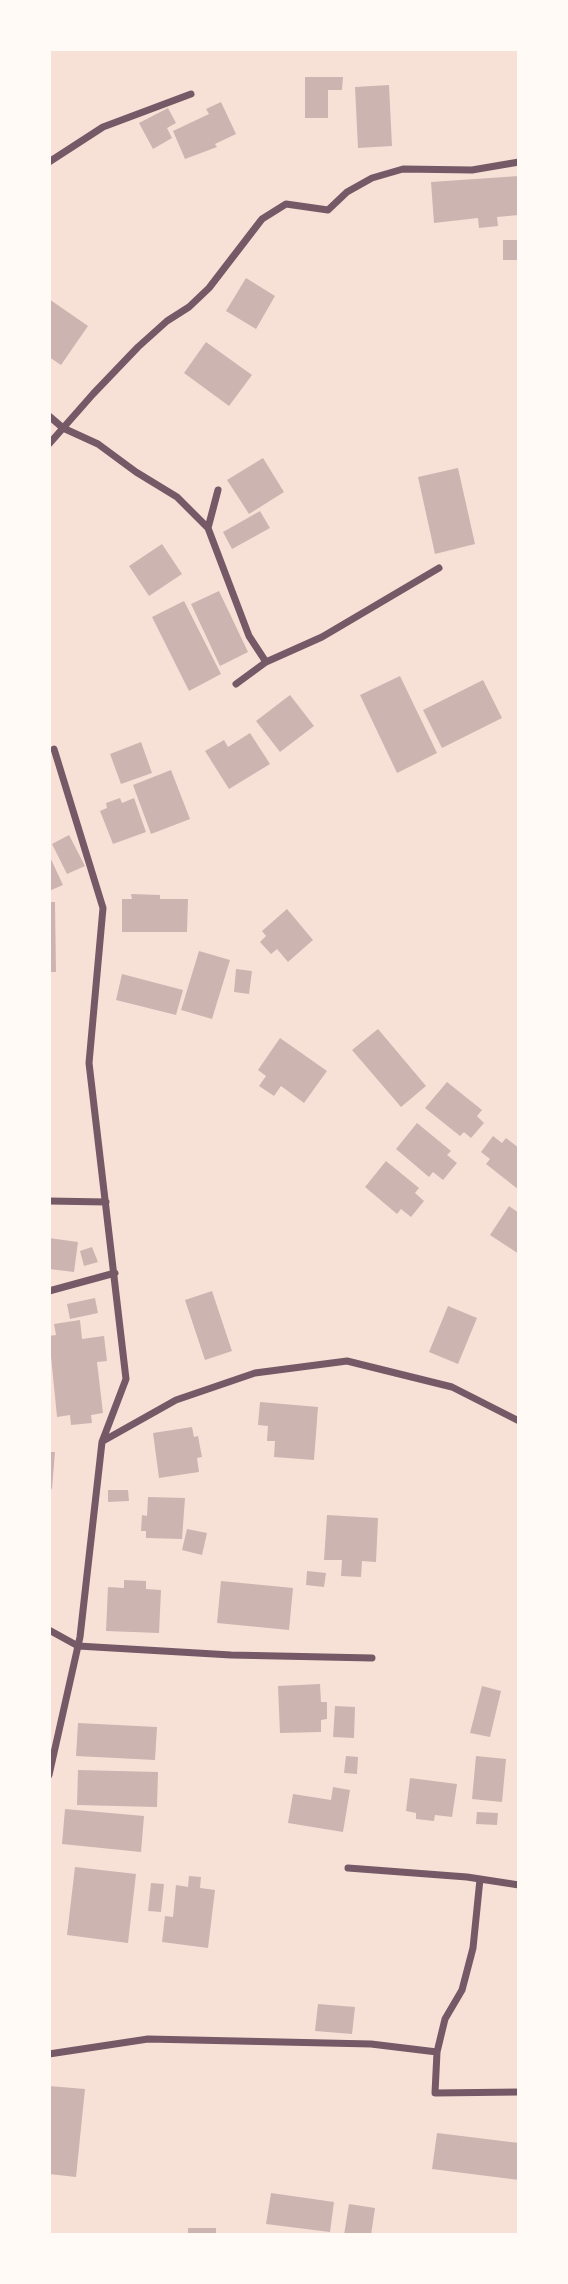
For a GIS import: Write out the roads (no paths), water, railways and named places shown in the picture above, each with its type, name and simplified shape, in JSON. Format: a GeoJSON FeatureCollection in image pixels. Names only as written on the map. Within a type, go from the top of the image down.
{"type":"FeatureCollection","features":[{"type":"Feature","properties":{"kind":"street"},"geometry":{"type":"LineString","coordinates":[[49,162],[103,127],[191,94]]}},
{"type":"Feature","properties":{"kind":"street"},"geometry":{"type":"LineString","coordinates":[[49,444],[138,347],[209,288],[262,219],[286,204],[328,210],[347,192],[372,178],[403,169],[472,170],[519,162]]}},
{"type":"Feature","properties":{"kind":"street"},"geometry":{"type":"LineString","coordinates":[[49,416],[63,428],[98,444],[177,497],[208,528],[249,636],[266,662]]}},
{"type":"Feature","properties":{"kind":"street"},"geometry":{"type":"LineString","coordinates":[[208,528],[218,490]]}},
{"type":"Feature","properties":{"kind":"street"},"geometry":{"type":"LineString","coordinates":[[236,684],[266,662],[323,637],[439,568]]}},
{"type":"Feature","properties":{"kind":"street"},"geometry":{"type":"LineString","coordinates":[[49,1775],[78,1646],[102,1441],[126,1378],[89,1063],[103,908],[54,750]]}},
{"type":"Feature","properties":{"kind":"street"},"geometry":{"type":"LineString","coordinates":[[49,1201],[106,1202]]}},
{"type":"Feature","properties":{"kind":"street"},"geometry":{"type":"LineString","coordinates":[[49,1291],[114,1273]]}},
{"type":"Feature","properties":{"kind":"street"},"geometry":{"type":"LineString","coordinates":[[102,1441],[176,1400],[255,1373],[347,1361],[452,1387],[519,1420]]}},
{"type":"Feature","properties":{"kind":"street"},"geometry":{"type":"LineString","coordinates":[[49,1630],[78,1646],[231,1656],[372,1658]]}},
{"type":"Feature","properties":{"kind":"street"},"geometry":{"type":"LineString","coordinates":[[348,1868],[480,1879],[519,1885]]}},
{"type":"Feature","properties":{"kind":"street"},"geometry":{"type":"LineString","coordinates":[[480,1879],[473,1948],[462,1990],[445,2020],[437,2052],[435,2094],[519,2092]]}},
{"type":"Feature","properties":{"kind":"street"},"geometry":{"type":"LineString","coordinates":[[49,2054],[148,2039],[371,2044],[437,2052]]}}]}
